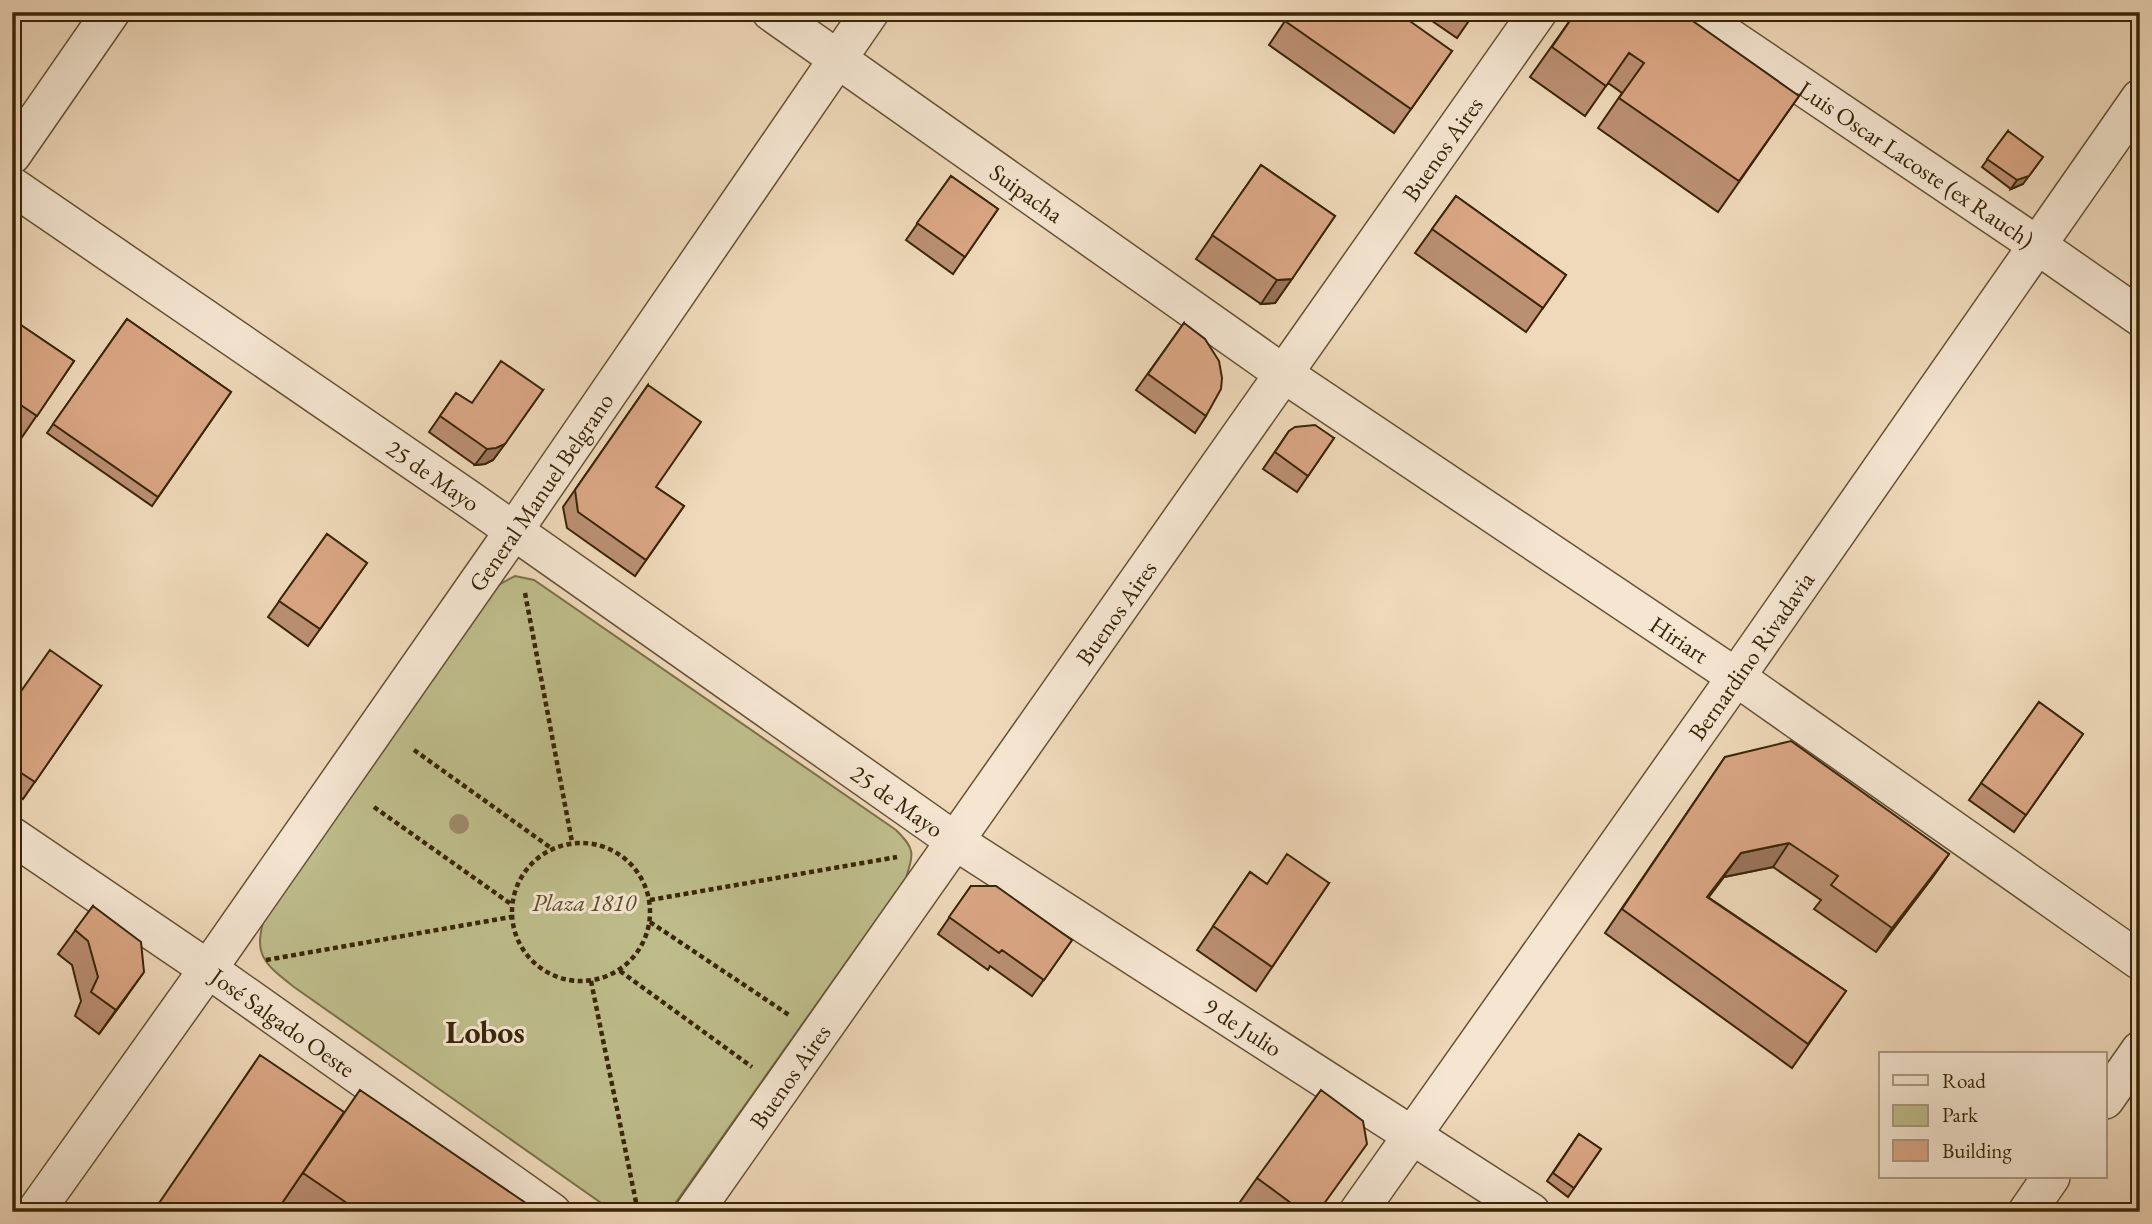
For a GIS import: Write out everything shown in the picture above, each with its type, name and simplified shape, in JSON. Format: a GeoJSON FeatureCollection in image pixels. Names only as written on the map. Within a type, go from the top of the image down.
{"type":"FeatureCollection","features":[{"type":"Feature","properties":{"kind":"street"},"geometry":{"type":"LineString","coordinates":[[12,155],[111,12]]}},
{"type":"Feature","properties":{"kind":"street","name":"Suipacha"},"geometry":{"type":"LineString","coordinates":[[771,12],[1284,373]]}},
{"type":"Feature","properties":{"kind":"street","name":"General Manuel Belgrano"},"geometry":{"type":"LineString","coordinates":[[35,1212],[513,531],[870,12]]}},
{"type":"Feature","properties":{"kind":"street","name":"Buenos Aires"},"geometry":{"type":"LineString","coordinates":[[694,1212],[1538,12]]}},
{"type":"Feature","properties":{"kind":"street","name":"Luis Oscar Lacoste (ex Rauch)"},"geometry":{"type":"LineString","coordinates":[[1692,12],[2038,245],[2140,317]]}},
{"type":"Feature","properties":{"kind":"street","name":"Bernardino Rivadavia"},"geometry":{"type":"LineString","coordinates":[[1357,1212],[1736,677],[2140,98]]}},
{"type":"Feature","properties":{"kind":"street","name":"25 de Mayo"},"geometry":{"type":"LineString","coordinates":[[12,186],[558,561],[955,841]]}},
{"type":"Feature","properties":{"kind":"street","name":"Hiriart"},"geometry":{"type":"LineString","coordinates":[[1284,373],[1736,677],[2140,961]]}},
{"type":"Feature","properties":{"kind":"street","name":"José Salgado Oeste"},"geometry":{"type":"LineString","coordinates":[[12,836],[208,969],[552,1212]]}},
{"type":"Feature","properties":{"kind":"street","name":"9 de Julio"},"geometry":{"type":"LineString","coordinates":[[955,841],[1531,1212]]}},
{"type":"Feature","properties":{"kind":"street"},"geometry":{"type":"LineString","coordinates":[[2106,1099],[2140,1050]]}},
{"type":"Feature","properties":{"kind":"street"},"geometry":{"type":"LineString","coordinates":[[2027,1212],[2050,1178]]}},
{"type":"Feature","properties":{"kind":"path"},"geometry":{"type":"LineString","coordinates":[[525,593],[572,842]]}},
{"type":"Feature","properties":{"kind":"path"},"geometry":{"type":"LineString","coordinates":[[414,750],[551,848]]}},
{"type":"Feature","properties":{"kind":"path"},"geometry":{"type":"LineString","coordinates":[[374,807],[512,905]]}},
{"type":"Feature","properties":{"kind":"path"},"geometry":{"type":"LineString","coordinates":[[572,842],[603,846],[631,863],[643,880],[650,900],[650,922],[643,943],[620,971],[591,981],[568,981],[547,973],[529,958],[516,939],[511,917],[513,896],[520,876],[534,860],[551,848],[572,842]]}},
{"type":"Feature","properties":{"kind":"path"},"geometry":{"type":"LineString","coordinates":[[650,900],[908,855]]}},
{"type":"Feature","properties":{"kind":"path"},"geometry":{"type":"LineString","coordinates":[[266,960],[511,917]]}},
{"type":"Feature","properties":{"kind":"path"},"geometry":{"type":"LineString","coordinates":[[650,922],[790,1017]]}},
{"type":"Feature","properties":{"kind":"path"},"geometry":{"type":"LineString","coordinates":[[620,971],[752,1068]]}},
{"type":"Feature","properties":{"kind":"path"},"geometry":{"type":"LineString","coordinates":[[591,981],[638,1212]]}},
{"type":"Feature","properties":{"kind":"green space","name":"Plaza 1810"},"geometry":{"type":"Polygon","coordinates":[[[515,576],[534,580],[896,830],[911,851],[906,878],[669,1212],[614,1212],[294,987],[268,964],[261,948],[260,938],[266,913],[486,598],[500,584],[515,576]]]}},
{"type":"Feature","properties":{"kind":"building"},"geometry":{"type":"Polygon","coordinates":[[[1291,12],[1397,12],[1452,51],[1411,109],[1285,21],[1291,12]]]}},
{"type":"Feature","properties":{"kind":"building"},"geometry":{"type":"Polygon","coordinates":[[[1576,12],[1680,12],[1799,96],[1739,181],[1619,98],[1644,63],[1629,53],[1606,86],[1552,47],[1576,12]]]}},
{"type":"Feature","properties":{"kind":"building"},"geometry":{"type":"Polygon","coordinates":[[[2008,131],[2043,157],[2029,176],[2017,180],[1987,159],[2008,131]]]}},
{"type":"Feature","properties":{"kind":"building"},"geometry":{"type":"Polygon","coordinates":[[[1261,165],[1335,216],[1292,279],[1277,280],[1212,235],[1261,165]]]}},
{"type":"Feature","properties":{"kind":"building"},"geometry":{"type":"Polygon","coordinates":[[[951,176],[998,209],[965,257],[917,223],[951,176]]]}},
{"type":"Feature","properties":{"kind":"building"},"geometry":{"type":"Polygon","coordinates":[[[1456,196],[1566,275],[1543,308],[1432,229],[1456,196]]]}},
{"type":"Feature","properties":{"kind":"building"},"geometry":{"type":"Polygon","coordinates":[[[12,319],[74,361],[37,416],[12,399],[12,319]]]}},
{"type":"Feature","properties":{"kind":"building"},"geometry":{"type":"Polygon","coordinates":[[[127,319],[231,392],[158,497],[53,424],[127,319]]]}},
{"type":"Feature","properties":{"kind":"building"},"geometry":{"type":"Polygon","coordinates":[[[1184,323],[1205,339],[1219,361],[1221,389],[1206,416],[1148,374],[1184,323]]]}},
{"type":"Feature","properties":{"kind":"building"},"geometry":{"type":"Polygon","coordinates":[[[501,361],[543,390],[505,444],[487,449],[440,416],[456,393],[472,403],[501,361]]]}},
{"type":"Feature","properties":{"kind":"building"},"geometry":{"type":"Polygon","coordinates":[[[648,385],[701,422],[656,487],[684,506],[646,560],[578,512],[575,490],[648,385]]]}},
{"type":"Feature","properties":{"kind":"building"},"geometry":{"type":"Polygon","coordinates":[[[1315,425],[1334,438],[1308,476],[1275,452],[1289,431],[1295,427],[1315,425]]]}},
{"type":"Feature","properties":{"kind":"building"},"geometry":{"type":"Polygon","coordinates":[[[327,534],[367,563],[320,629],[279,601],[327,534]]]}},
{"type":"Feature","properties":{"kind":"building"},"geometry":{"type":"Polygon","coordinates":[[[50,650],[101,686],[35,782],[12,767],[12,704],[50,650]]]}},
{"type":"Feature","properties":{"kind":"building"},"geometry":{"type":"Polygon","coordinates":[[[2039,702],[2083,734],[2026,815],[1981,783],[2039,702]]]}},
{"type":"Feature","properties":{"kind":"building"},"geometry":{"type":"Polygon","coordinates":[[[1791,741],[1949,854],[1892,928],[1831,885],[1838,876],[1789,843],[1741,853],[1707,897],[1846,991],[1808,1044],[1622,909],[1725,757],[1791,741]]]}},
{"type":"Feature","properties":{"kind":"building"},"geometry":{"type":"Polygon","coordinates":[[[1287,854],[1329,883],[1272,967],[1213,926],[1250,872],[1267,884],[1287,854]]]}},
{"type":"Feature","properties":{"kind":"building"},"geometry":{"type":"Polygon","coordinates":[[[971,886],[996,886],[1072,940],[1044,980],[1002,950],[999,953],[949,917],[971,886]]]}},
{"type":"Feature","properties":{"kind":"building"},"geometry":{"type":"Polygon","coordinates":[[[93,906],[141,942],[144,972],[116,1010],[91,992],[98,977],[88,941],[75,930],[93,906]]]}},
{"type":"Feature","properties":{"kind":"building"},"geometry":{"type":"Polygon","coordinates":[[[260,1055],[344,1112],[276,1212],[153,1212],[260,1055]]]}},
{"type":"Feature","properties":{"kind":"building"},"geometry":{"type":"Polygon","coordinates":[[[360,1090],[539,1212],[360,1212],[303,1173],[360,1090]]]}},
{"type":"Feature","properties":{"kind":"building"},"geometry":{"type":"Polygon","coordinates":[[[1321,1090],[1363,1121],[1367,1144],[1318,1212],[1303,1212],[1257,1178],[1321,1090]]]}},
{"type":"Feature","properties":{"kind":"building"},"geometry":{"type":"Polygon","coordinates":[[[1579,1134],[1601,1149],[1574,1188],[1553,1173],[1579,1134]]]}},
{"type":"Feature","properties":{"kind":"district","name":"Lobos"},"geometry":{"type":"Point","coordinates":[485,1032]}}]}
